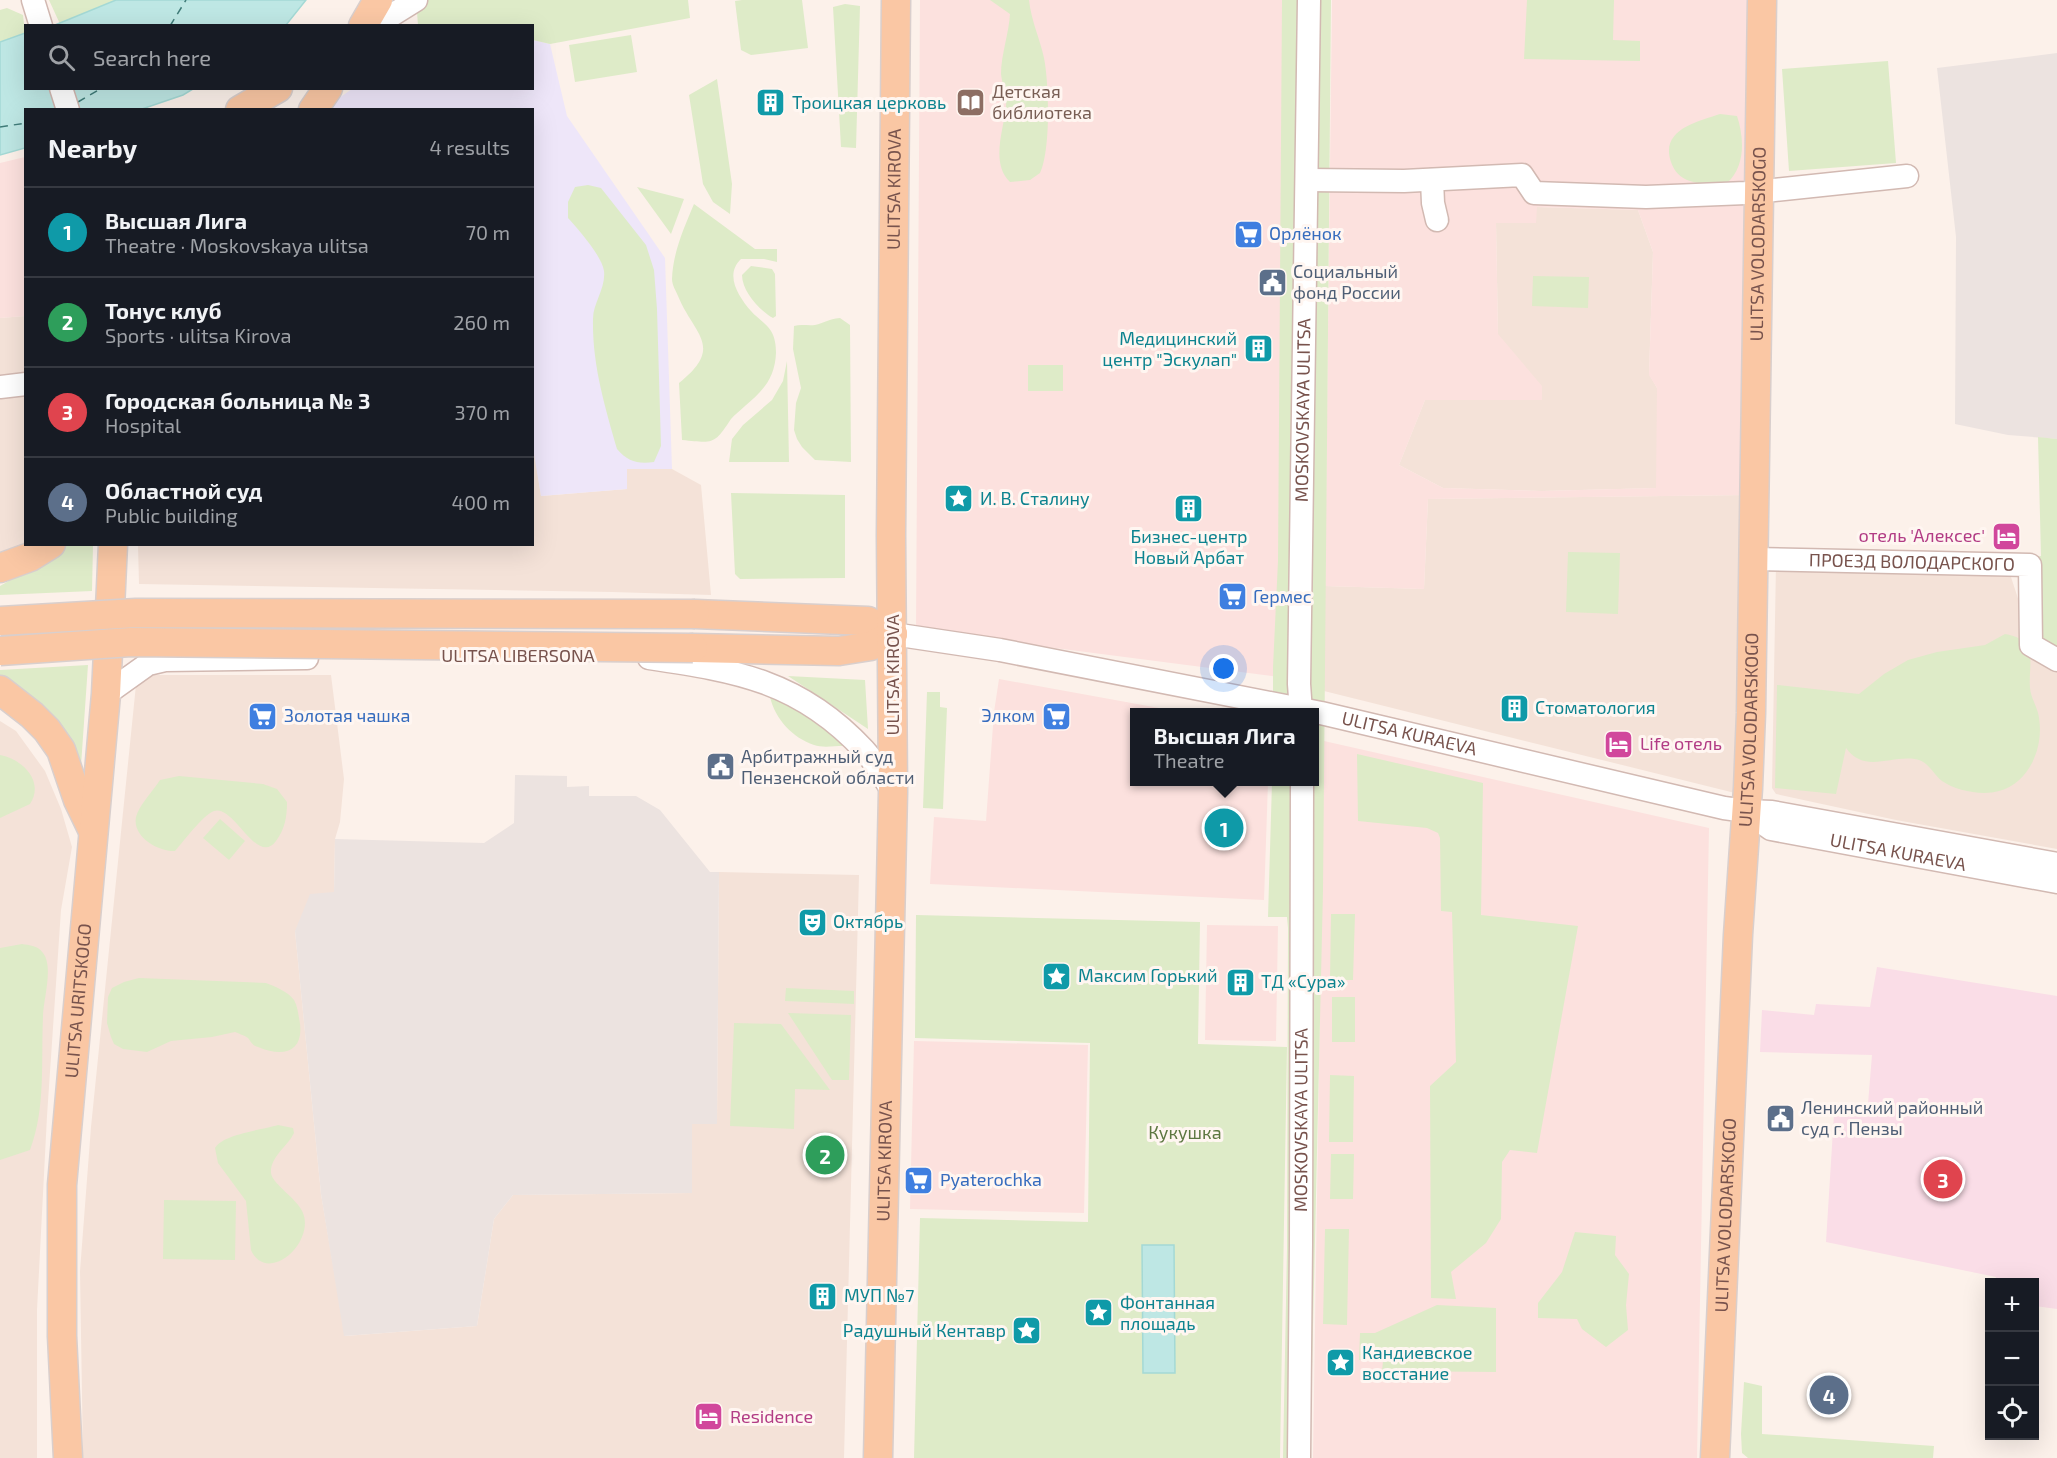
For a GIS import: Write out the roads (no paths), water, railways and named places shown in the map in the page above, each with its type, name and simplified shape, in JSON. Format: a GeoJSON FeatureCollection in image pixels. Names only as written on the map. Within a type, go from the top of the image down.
{"type":"FeatureCollection","features":[{"type":"Feature","properties":{"kind":"main road","name":"ULITSA KIROVA"},"geometry":{"type":"LineString","coordinates":[[878,1458],[893,792],[891,535],[896,0]]}},
{"type":"Feature","properties":{"kind":"main road","name":"ULITSA VOLODARSKOGO"},"geometry":{"type":"LineString","coordinates":[[1715,1458],[1737,946],[1751,713],[1762,0]]}},
{"type":"Feature","properties":{"kind":"main road"},"geometry":{"type":"LineString","coordinates":[[243,108],[275,90]]}},
{"type":"Feature","properties":{"kind":"main road"},"geometry":{"type":"LineString","coordinates":[[314,108],[327,90]]}},
{"type":"Feature","properties":{"kind":"main road"},"geometry":{"type":"LineString","coordinates":[[0,568],[30,557],[48,546]]}},
{"type":"Feature","properties":{"kind":"main road","name":"ULITSA URITSKOGO"},"geometry":{"type":"LineString","coordinates":[[68,1458],[62,1336],[62,1185],[105,694],[113,546]]}},
{"type":"Feature","properties":{"kind":"main road"},"geometry":{"type":"LineString","coordinates":[[0,621],[136,613],[695,614],[868,621],[893,634]]}},
{"type":"Feature","properties":{"kind":"main road"},"geometry":{"type":"LineString","coordinates":[[0,651],[131,642],[839,651],[872,646],[893,634]]}},
{"type":"Feature","properties":{"kind":"main road"},"geometry":{"type":"LineString","coordinates":[[0,690],[32,715],[47,730],[61,750],[78,800],[93,831]]}},
{"type":"Feature","properties":{"kind":"street"},"geometry":{"type":"LineString","coordinates":[[366,18],[384,20],[416,0]]}},
{"type":"Feature","properties":{"kind":"street","name":"MOSKOVSKAYA ULITSA"},"geometry":{"type":"LineString","coordinates":[[1301,708],[1309,0]]}},
{"type":"Feature","properties":{"kind":"street"},"geometry":{"type":"LineString","coordinates":[[62,90],[67,108]]}},
{"type":"Feature","properties":{"kind":"street"},"geometry":{"type":"LineString","coordinates":[[1307,180],[1432,180],[1522,175],[1534,194],[1646,197],[1759,192],[1907,176]]}},
{"type":"Feature","properties":{"kind":"street"},"geometry":{"type":"LineString","coordinates":[[1432,180],[1433,203],[1437,220]]}},
{"type":"Feature","properties":{"kind":"street"},"geometry":{"type":"LineString","coordinates":[[0,387],[24,384]]}},
{"type":"Feature","properties":{"kind":"street","name":"ПРОЕЗД ВОЛОДАРСКОГО"},"geometry":{"type":"LineString","coordinates":[[1754,559],[2030,565],[2031,645],[2057,660]]}},
{"type":"Feature","properties":{"kind":"street"},"geometry":{"type":"LineString","coordinates":[[0,627],[110,618]]}},
{"type":"Feature","properties":{"kind":"street","name":"ULITSA KURAEVA"},"geometry":{"type":"LineString","coordinates":[[893,634],[1000,650],[1286,708]]}},
{"type":"Feature","properties":{"kind":"street","name":"ULITSA LIBERSONA"},"geometry":{"type":"LineString","coordinates":[[105,694],[148,664],[165,660],[636,656],[720,668],[764,681],[798,696],[829,717],[865,751],[893,792]]}},
{"type":"Feature","properties":{"kind":"street","name":"ULITSA KURAEVA"},"geometry":{"type":"LineString","coordinates":[[1319,715],[1746,811],[1772,812],[2057,864]]}},
{"type":"Feature","properties":{"kind":"street","name":"MOSKOVSKAYA ULITSA"},"geometry":{"type":"LineString","coordinates":[[1299,1458],[1302,786]]}},
{"type":"Feature","properties":{"kind":"street","name":"ULITSA KURAEVA"},"geometry":{"type":"LineString","coordinates":[[1746,811],[1771,829],[2057,882]]}},
{"type":"Feature","properties":{"kind":"water"},"geometry":{"type":"Polygon","coordinates":[[[116,0],[306,0],[287,24],[57,24],[116,0]]]}},
{"type":"Feature","properties":{"kind":"water"},"geometry":{"type":"Polygon","coordinates":[[[24,33],[24,90],[191,90],[145,108],[24,108],[24,148],[0,155],[0,42],[24,33]]]}},
{"type":"Feature","properties":{"kind":"water"},"geometry":{"type":"Polygon","coordinates":[[[1142,1245],[1174,1245],[1175,1373],[1143,1373],[1142,1245]]]}},
{"type":"Feature","properties":{"kind":"place","name":"Детская библиотека"},"geometry":{"type":"Point","coordinates":[971,102]}},
{"type":"Feature","properties":{"kind":"place","name":"Троицкая церковь"},"geometry":{"type":"Point","coordinates":[771,103]}},
{"type":"Feature","properties":{"kind":"place","name":"Орлёнок"},"geometry":{"type":"Point","coordinates":[1248,234]}},
{"type":"Feature","properties":{"kind":"place","name":"Социальный фонд России"},"geometry":{"type":"Point","coordinates":[1272,282]}},
{"type":"Feature","properties":{"kind":"place","name":"Медицинский центр \"Эскулап\""},"geometry":{"type":"Point","coordinates":[1258,349]}},
{"type":"Feature","properties":{"kind":"place","name":"И. В. Сталину"},"geometry":{"type":"Point","coordinates":[959,499]}},
{"type":"Feature","properties":{"kind":"place","name":"Бизнес-центр Новый Арбат"},"geometry":{"type":"Point","coordinates":[1189,508]}},
{"type":"Feature","properties":{"kind":"place","name":"отель 'Алексес'"},"geometry":{"type":"Point","coordinates":[2006,536]}},
{"type":"Feature","properties":{"kind":"place","name":"Гермес"},"geometry":{"type":"Point","coordinates":[1232,597]}},
{"type":"Feature","properties":{"kind":"place","name":"Стоматология"},"geometry":{"type":"Point","coordinates":[1514,708]}},
{"type":"Feature","properties":{"kind":"place","name":"Золотая чашка"},"geometry":{"type":"Point","coordinates":[263,716]}},
{"type":"Feature","properties":{"kind":"place","name":"Элком"},"geometry":{"type":"Point","coordinates":[1056,716]}},
{"type":"Feature","properties":{"kind":"place","name":"Life отель"},"geometry":{"type":"Point","coordinates":[1619,744]}},
{"type":"Feature","properties":{"kind":"place","name":"Арбитражный суд Пензенской области"},"geometry":{"type":"Point","coordinates":[720,767]}},
{"type":"Feature","properties":{"kind":"place","name":"Высшая Лига"},"geometry":{"type":"Point","coordinates":[1224,828]}},
{"type":"Feature","properties":{"kind":"place","name":"Октябрь"},"geometry":{"type":"Point","coordinates":[812,922]}},
{"type":"Feature","properties":{"kind":"place","name":"Максим Горький"},"geometry":{"type":"Point","coordinates":[1057,976]}},
{"type":"Feature","properties":{"kind":"place","name":"ТД «Сура»"},"geometry":{"type":"Point","coordinates":[1240,982]}},
{"type":"Feature","properties":{"kind":"place","name":"Ленинский районный суд г. Пензы"},"geometry":{"type":"Point","coordinates":[1780,1118]}},
{"type":"Feature","properties":{"kind":"place","name":"Тонус клуб"},"geometry":{"type":"Point","coordinates":[825,1155]}},
{"type":"Feature","properties":{"kind":"place","name":"Городская больница № 3"},"geometry":{"type":"Point","coordinates":[1943,1179]}},
{"type":"Feature","properties":{"kind":"place","name":"Pyaterochka"},"geometry":{"type":"Point","coordinates":[919,1180]}},
{"type":"Feature","properties":{"kind":"place","name":"МУП №7"},"geometry":{"type":"Point","coordinates":[823,1296]}},
{"type":"Feature","properties":{"kind":"place","name":"Фонтанная площадь"},"geometry":{"type":"Point","coordinates":[1099,1313]}},
{"type":"Feature","properties":{"kind":"place","name":"Радушный Кентавр"},"geometry":{"type":"Point","coordinates":[1027,1331]}},
{"type":"Feature","properties":{"kind":"place","name":"Кандиевское восстание"},"geometry":{"type":"Point","coordinates":[1341,1363]}},
{"type":"Feature","properties":{"kind":"place","name":"Областной суд"},"geometry":{"type":"Point","coordinates":[1829,1395]}},
{"type":"Feature","properties":{"kind":"place","name":"Residence"},"geometry":{"type":"Point","coordinates":[709,1417]}},
{"type":"Feature","properties":{"kind":"park label","name":"Кукушка"},"geometry":{"type":"Point","coordinates":[1185,1133]}}]}
